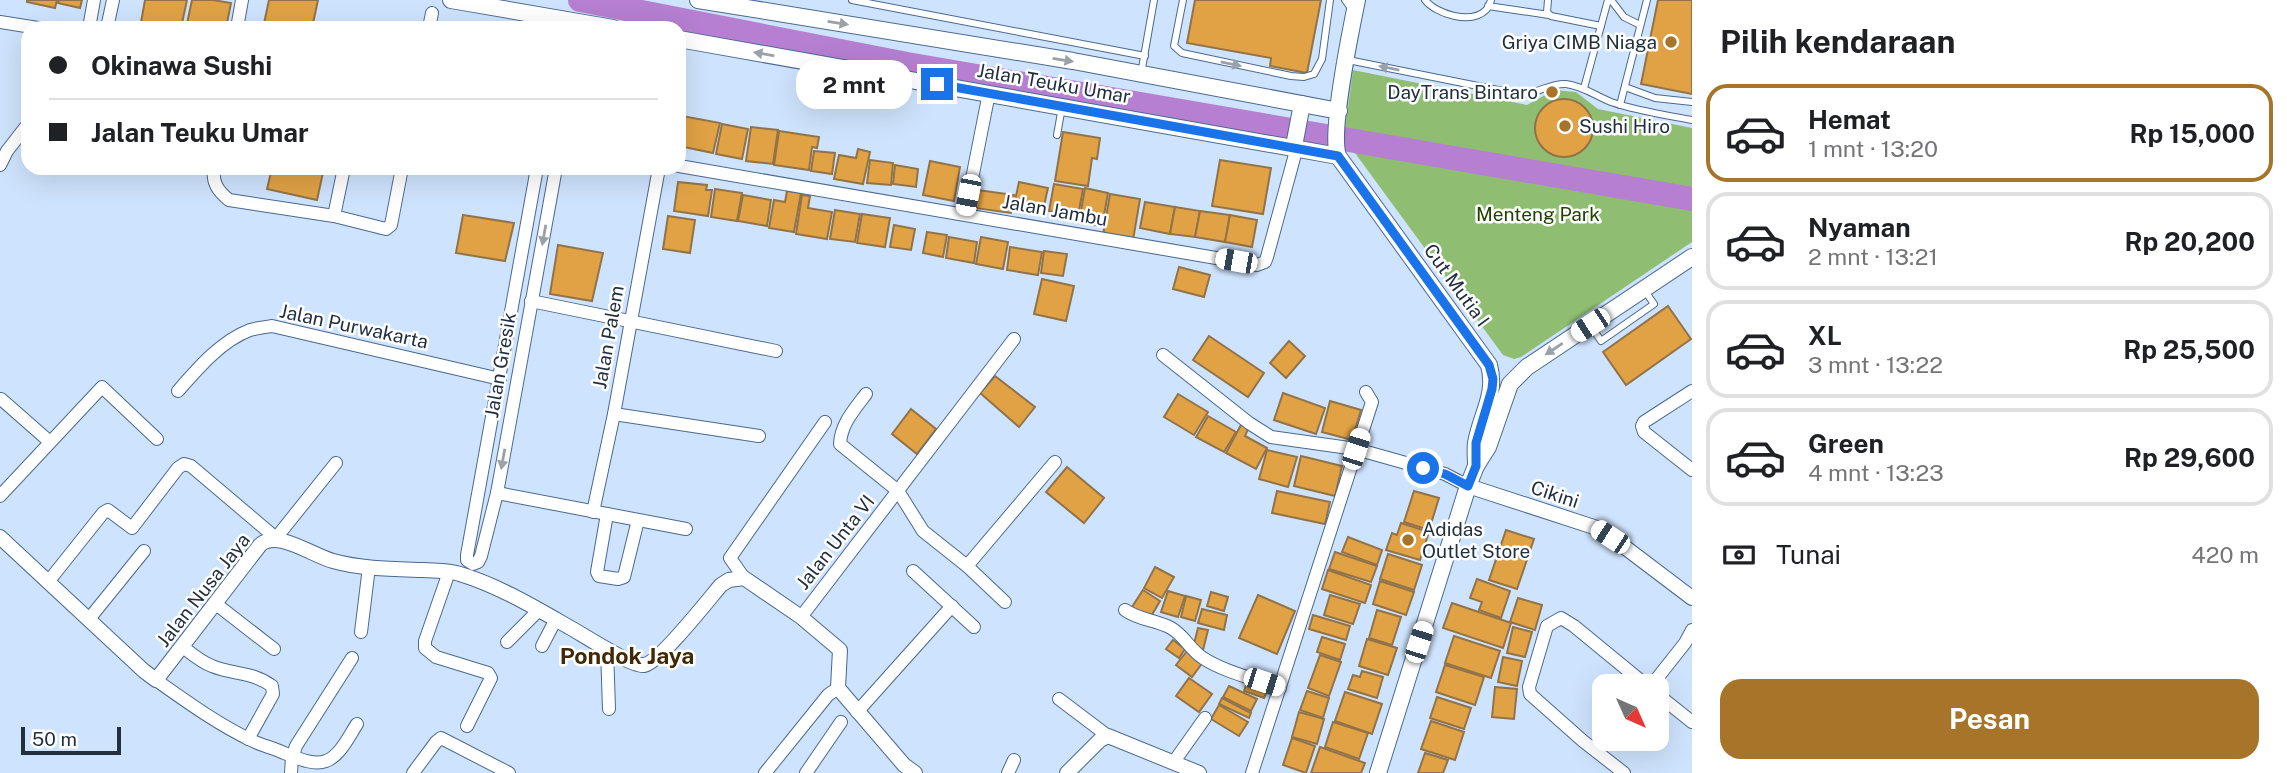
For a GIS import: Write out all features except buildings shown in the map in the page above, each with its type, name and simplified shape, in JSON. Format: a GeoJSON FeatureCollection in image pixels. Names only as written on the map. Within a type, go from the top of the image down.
{"type":"FeatureCollection","features":[{"type":"Feature","properties":{"kind":"main road"},"geometry":{"type":"LineString","coordinates":[[451,0],[547,21]]}},
{"type":"Feature","properties":{"kind":"main road","name":"Jalan Teuku Umar"},"geometry":{"type":"LineString","coordinates":[[698,0],[1141,74],[1338,117]]}},
{"type":"Feature","properties":{"kind":"main road"},"geometry":{"type":"LineString","coordinates":[[1337,150],[1338,117],[1352,4]]}},
{"type":"Feature","properties":{"kind":"main road","name":"Jalan Teuku Umar"},"geometry":{"type":"LineString","coordinates":[[686,40],[1062,106],[1337,150]]}},
{"type":"Feature","properties":{"kind":"main road"},"geometry":{"type":"LineString","coordinates":[[1296,143],[1301,110]]}},
{"type":"Feature","properties":{"kind":"main road","name":"Cut Mutia I"},"geometry":{"type":"LineString","coordinates":[[1337,150],[1489,365]]}},
{"type":"Feature","properties":{"kind":"main road"},"geometry":{"type":"LineString","coordinates":[[1378,773],[1468,486],[1476,466],[1489,447],[1510,383],[1527,367],[1692,257]]}},
{"type":"Feature","properties":{"kind":"main road"},"geometry":{"type":"LineString","coordinates":[[1489,365],[1507,371],[1527,367]]}},
{"type":"Feature","properties":{"kind":"main road"},"geometry":{"type":"LineString","coordinates":[[1476,466],[1476,443],[1492,389],[1493,379],[1489,365]]}},
{"type":"Feature","properties":{"kind":"street"},"geometry":{"type":"LineString","coordinates":[[90,21],[94,0]]}},
{"type":"Feature","properties":{"kind":"street"},"geometry":{"type":"LineString","coordinates":[[108,21],[113,0]]}},
{"type":"Feature","properties":{"kind":"street"},"geometry":{"type":"LineString","coordinates":[[238,21],[242,0]]}},
{"type":"Feature","properties":{"kind":"street"},"geometry":{"type":"LineString","coordinates":[[430,21],[432,13]]}},
{"type":"Feature","properties":{"kind":"street"},"geometry":{"type":"LineString","coordinates":[[0,22],[21,25]]}},
{"type":"Feature","properties":{"kind":"street"},"geometry":{"type":"LineString","coordinates":[[965,214],[989,93]]}},
{"type":"Feature","properties":{"kind":"street"},"geometry":{"type":"LineString","coordinates":[[0,165],[7,150],[21,133]]}},
{"type":"Feature","properties":{"kind":"street","name":"Jalan Jambu"},"geometry":{"type":"LineString","coordinates":[[686,167],[1260,264],[1267,257],[1296,143]]}},
{"type":"Feature","properties":{"kind":"street"},"geometry":{"type":"LineString","coordinates":[[214,175],[218,190],[229,200],[334,216],[388,228],[391,225],[401,175]]}},
{"type":"Feature","properties":{"kind":"street"},"geometry":{"type":"LineString","coordinates":[[334,216],[343,175]]}},
{"type":"Feature","properties":{"kind":"street"},"geometry":{"type":"LineString","coordinates":[[500,379],[536,175]]}},
{"type":"Feature","properties":{"kind":"street","name":"Jalan Gresik"},"geometry":{"type":"LineString","coordinates":[[500,379],[467,555],[467,560],[473,564],[478,562],[481,556],[497,493],[555,175]]}},
{"type":"Feature","properties":{"kind":"street","name":"Jalan Palem"},"geometry":{"type":"LineString","coordinates":[[593,512],[614,414],[658,175]]}},
{"type":"Feature","properties":{"kind":"street"},"geometry":{"type":"LineString","coordinates":[[531,301],[776,351]]}},
{"type":"Feature","properties":{"kind":"street","name":"Jalan Purwakarta"},"geometry":{"type":"LineString","coordinates":[[178,391],[202,364],[231,340],[250,330],[272,326],[500,379]]}},
{"type":"Feature","properties":{"kind":"street","name":"Jalan Unta VI"},"geometry":{"type":"LineString","coordinates":[[802,617],[1014,339]]}},
{"type":"Feature","properties":{"kind":"street"},"geometry":{"type":"LineString","coordinates":[[1163,355],[1249,423],[1271,437],[1356,449],[1445,474],[1468,486]]}},
{"type":"Feature","properties":{"kind":"street"},"geometry":{"type":"LineString","coordinates":[[0,496],[102,387],[157,439]]}},
{"type":"Feature","properties":{"kind":"street"},"geometry":{"type":"LineString","coordinates":[[1692,391],[1644,422],[1642,426],[1644,432],[1692,470]]}},
{"type":"Feature","properties":{"kind":"street"},"geometry":{"type":"LineString","coordinates":[[1252,773],[1371,402],[1366,392]]}},
{"type":"Feature","properties":{"kind":"street"},"geometry":{"type":"LineString","coordinates":[[866,394],[846,421],[840,444],[898,491],[923,531],[967,566],[1005,602]]}},
{"type":"Feature","properties":{"kind":"street"},"geometry":{"type":"LineString","coordinates":[[1,399],[50,442]]}},
{"type":"Feature","properties":{"kind":"street"},"geometry":{"type":"LineString","coordinates":[[614,414],[759,436]]}},
{"type":"Feature","properties":{"kind":"street"},"geometry":{"type":"LineString","coordinates":[[825,422],[730,558],[744,578],[802,617],[840,650],[838,688],[904,765],[915,773]]}},
{"type":"Feature","properties":{"kind":"street"},"geometry":{"type":"LineString","coordinates":[[967,566],[1055,462]]}},
{"type":"Feature","properties":{"kind":"street"},"geometry":{"type":"LineString","coordinates":[[48,582],[103,513],[107,510],[132,528],[178,468],[184,464],[191,466],[276,538],[336,463]]}},
{"type":"Feature","properties":{"kind":"street","name":"Cikini"},"geometry":{"type":"LineString","coordinates":[[1468,486],[1597,528],[1692,598]]}},
{"type":"Feature","properties":{"kind":"street"},"geometry":{"type":"LineString","coordinates":[[497,493],[686,528]]}},
{"type":"Feature","properties":{"kind":"street"},"geometry":{"type":"LineString","coordinates":[[607,514],[598,576],[621,579],[625,575],[638,520]]}},
{"type":"Feature","properties":{"kind":"street"},"geometry":{"type":"LineString","coordinates":[[0,537],[144,671],[200,711],[248,739],[286,753],[292,758],[321,763],[331,759],[357,724]]}},
{"type":"Feature","properties":{"kind":"street","name":"Jalan Nusa Jaya"},"geometry":{"type":"LineString","coordinates":[[156,680],[260,545],[265,540],[276,538],[333,561],[369,567],[449,572],[483,583],[530,603],[607,650],[639,665],[645,665],[668,646],[721,585],[729,580],[744,578]]}},
{"type":"Feature","properties":{"kind":"street"},"geometry":{"type":"LineString","coordinates":[[89,618],[144,551]]}},
{"type":"Feature","properties":{"kind":"street"},"geometry":{"type":"LineString","coordinates":[[360,632],[369,567]]}},
{"type":"Feature","properties":{"kind":"street"},"geometry":{"type":"LineString","coordinates":[[913,570],[974,627]]}},
{"type":"Feature","properties":{"kind":"street"},"geometry":{"type":"LineString","coordinates":[[449,572],[425,641],[425,648],[436,657],[488,674],[491,678],[467,726]]}},
{"type":"Feature","properties":{"kind":"street"},"geometry":{"type":"LineString","coordinates":[[215,604],[274,649]]}},
{"type":"Feature","properties":{"kind":"street"},"geometry":{"type":"LineString","coordinates":[[858,712],[952,606]]}},
{"type":"Feature","properties":{"kind":"street"},"geometry":{"type":"LineString","coordinates":[[507,642],[539,610]]}},
{"type":"Feature","properties":{"kind":"street"},"geometry":{"type":"LineString","coordinates":[[1125,610],[1169,627],[1183,637],[1202,658],[1280,688]]}},
{"type":"Feature","properties":{"kind":"street"},"geometry":{"type":"LineString","coordinates":[[1592,748],[1530,694],[1529,687],[1548,626],[1561,618],[1634,674]]}},
{"type":"Feature","properties":{"kind":"street"},"geometry":{"type":"LineString","coordinates":[[542,646],[556,619]]}},
{"type":"Feature","properties":{"kind":"street"},"geometry":{"type":"LineString","coordinates":[[1660,674],[1689,641],[1692,630]]}},
{"type":"Feature","properties":{"kind":"street"},"geometry":{"type":"LineString","coordinates":[[183,647],[212,666],[250,674],[272,686],[273,694],[248,739]]}},
{"type":"Feature","properties":{"kind":"street"},"geometry":{"type":"LineString","coordinates":[[607,650],[609,709]]}},
{"type":"Feature","properties":{"kind":"street"},"geometry":{"type":"LineString","coordinates":[[292,773],[292,758],[312,718],[352,658]]}},
{"type":"Feature","properties":{"kind":"street"},"geometry":{"type":"LineString","coordinates":[[765,773],[828,695],[838,688]]}},
{"type":"Feature","properties":{"kind":"street"},"geometry":{"type":"LineString","coordinates":[[1059,699],[1108,736],[1199,773]]}},
{"type":"Feature","properties":{"kind":"street"},"geometry":{"type":"LineString","coordinates":[[1670,704],[1692,722]]}},
{"type":"Feature","properties":{"kind":"street"},"geometry":{"type":"LineString","coordinates":[[1173,763],[1205,718]]}},
{"type":"Feature","properties":{"kind":"street"},"geometry":{"type":"LineString","coordinates":[[806,773],[841,722]]}},
{"type":"Feature","properties":{"kind":"street"},"geometry":{"type":"LineString","coordinates":[[1067,773],[1100,740],[1108,736]]}},
{"type":"Feature","properties":{"kind":"street"},"geometry":{"type":"LineString","coordinates":[[413,773],[441,738],[509,773]]}},
{"type":"Feature","properties":{"kind":"street"},"geometry":{"type":"LineString","coordinates":[[1596,751],[1624,773]]}},
{"type":"Feature","properties":{"kind":"street"},"geometry":{"type":"LineString","coordinates":[[1009,773],[1014,760]]}},
{"type":"Feature","properties":{"kind":"lane"},"geometry":{"type":"LineString","coordinates":[[852,0],[1145,56]]}},
{"type":"Feature","properties":{"kind":"lane"},"geometry":{"type":"LineString","coordinates":[[1141,74],[1154,0]]}},
{"type":"Feature","properties":{"kind":"lane"},"geometry":{"type":"LineString","coordinates":[[1183,0],[1174,46],[1182,53],[1304,77],[1314,74],[1322,59],[1330,0]]}},
{"type":"Feature","properties":{"kind":"lane"},"geometry":{"type":"LineString","coordinates":[[1425,0],[1430,7],[1440,12],[1470,18],[1486,11],[1490,3],[1601,26]]}},
{"type":"Feature","properties":{"kind":"lane"},"geometry":{"type":"LineString","coordinates":[[1548,0],[1547,12],[1551,16]]}},
{"type":"Feature","properties":{"kind":"lane"},"geometry":{"type":"LineString","coordinates":[[1609,0],[1624,17],[1640,25]]}},
{"type":"Feature","properties":{"kind":"lane"},"geometry":{"type":"LineString","coordinates":[[1584,88],[1609,0]]}},
{"type":"Feature","properties":{"kind":"lane"},"geometry":{"type":"LineString","coordinates":[[1620,105],[1647,0]]}},
{"type":"Feature","properties":{"kind":"lane"},"geometry":{"type":"LineString","coordinates":[[1347,60],[1518,94],[1534,93],[1564,84],[1584,88],[1620,105],[1692,120]]}},
{"type":"Feature","properties":{"kind":"lane"},"geometry":{"type":"LineString","coordinates":[[1625,87],[1655,98],[1692,102]]}},
{"type":"Feature","properties":{"kind":"lane"},"geometry":{"type":"LineString","coordinates":[[1057,135],[1062,106]]}},
{"type":"Feature","properties":{"kind":"green space","name":"Menteng Park"},"geometry":{"type":"Polygon","coordinates":[[[1353,70],[1527,105],[1554,90],[1576,92],[1598,109],[1692,128],[1692,242],[1521,357],[1514,359],[1503,355],[1344,138],[1353,70]]]}},
{"type":"Feature","properties":{"kind":"waterway"},"geometry":{"type":"LineString","coordinates":[[580,0],[907,64],[1692,199]]}},
{"type":"Feature","properties":{"kind":"place","name":"Griya CIMB Niaga"},"geometry":{"type":"Point","coordinates":[1671,42]}},
{"type":"Feature","properties":{"kind":"place","name":"DayTrans Bintaro"},"geometry":{"type":"Point","coordinates":[1552,92]}},
{"type":"Feature","properties":{"kind":"place","name":"Sushi Hiro"},"geometry":{"type":"Point","coordinates":[1565,126]}},
{"type":"Feature","properties":{"kind":"place","name":"Adidas Outlet Store"},"geometry":{"type":"Point","coordinates":[1408,540]}},
{"type":"Feature","properties":{"kind":"district","name":"Pondok Jaya"},"geometry":{"type":"Point","coordinates":[627,655]}},
{"type":"Feature","properties":{"kind":"route"},"geometry":{"type":"LineString","coordinates":[[937,84],[1338,156],[1489,365],[1493,379],[1476,443],[1476,466],[1468,486],[1445,474],[1423,468]]}}]}
